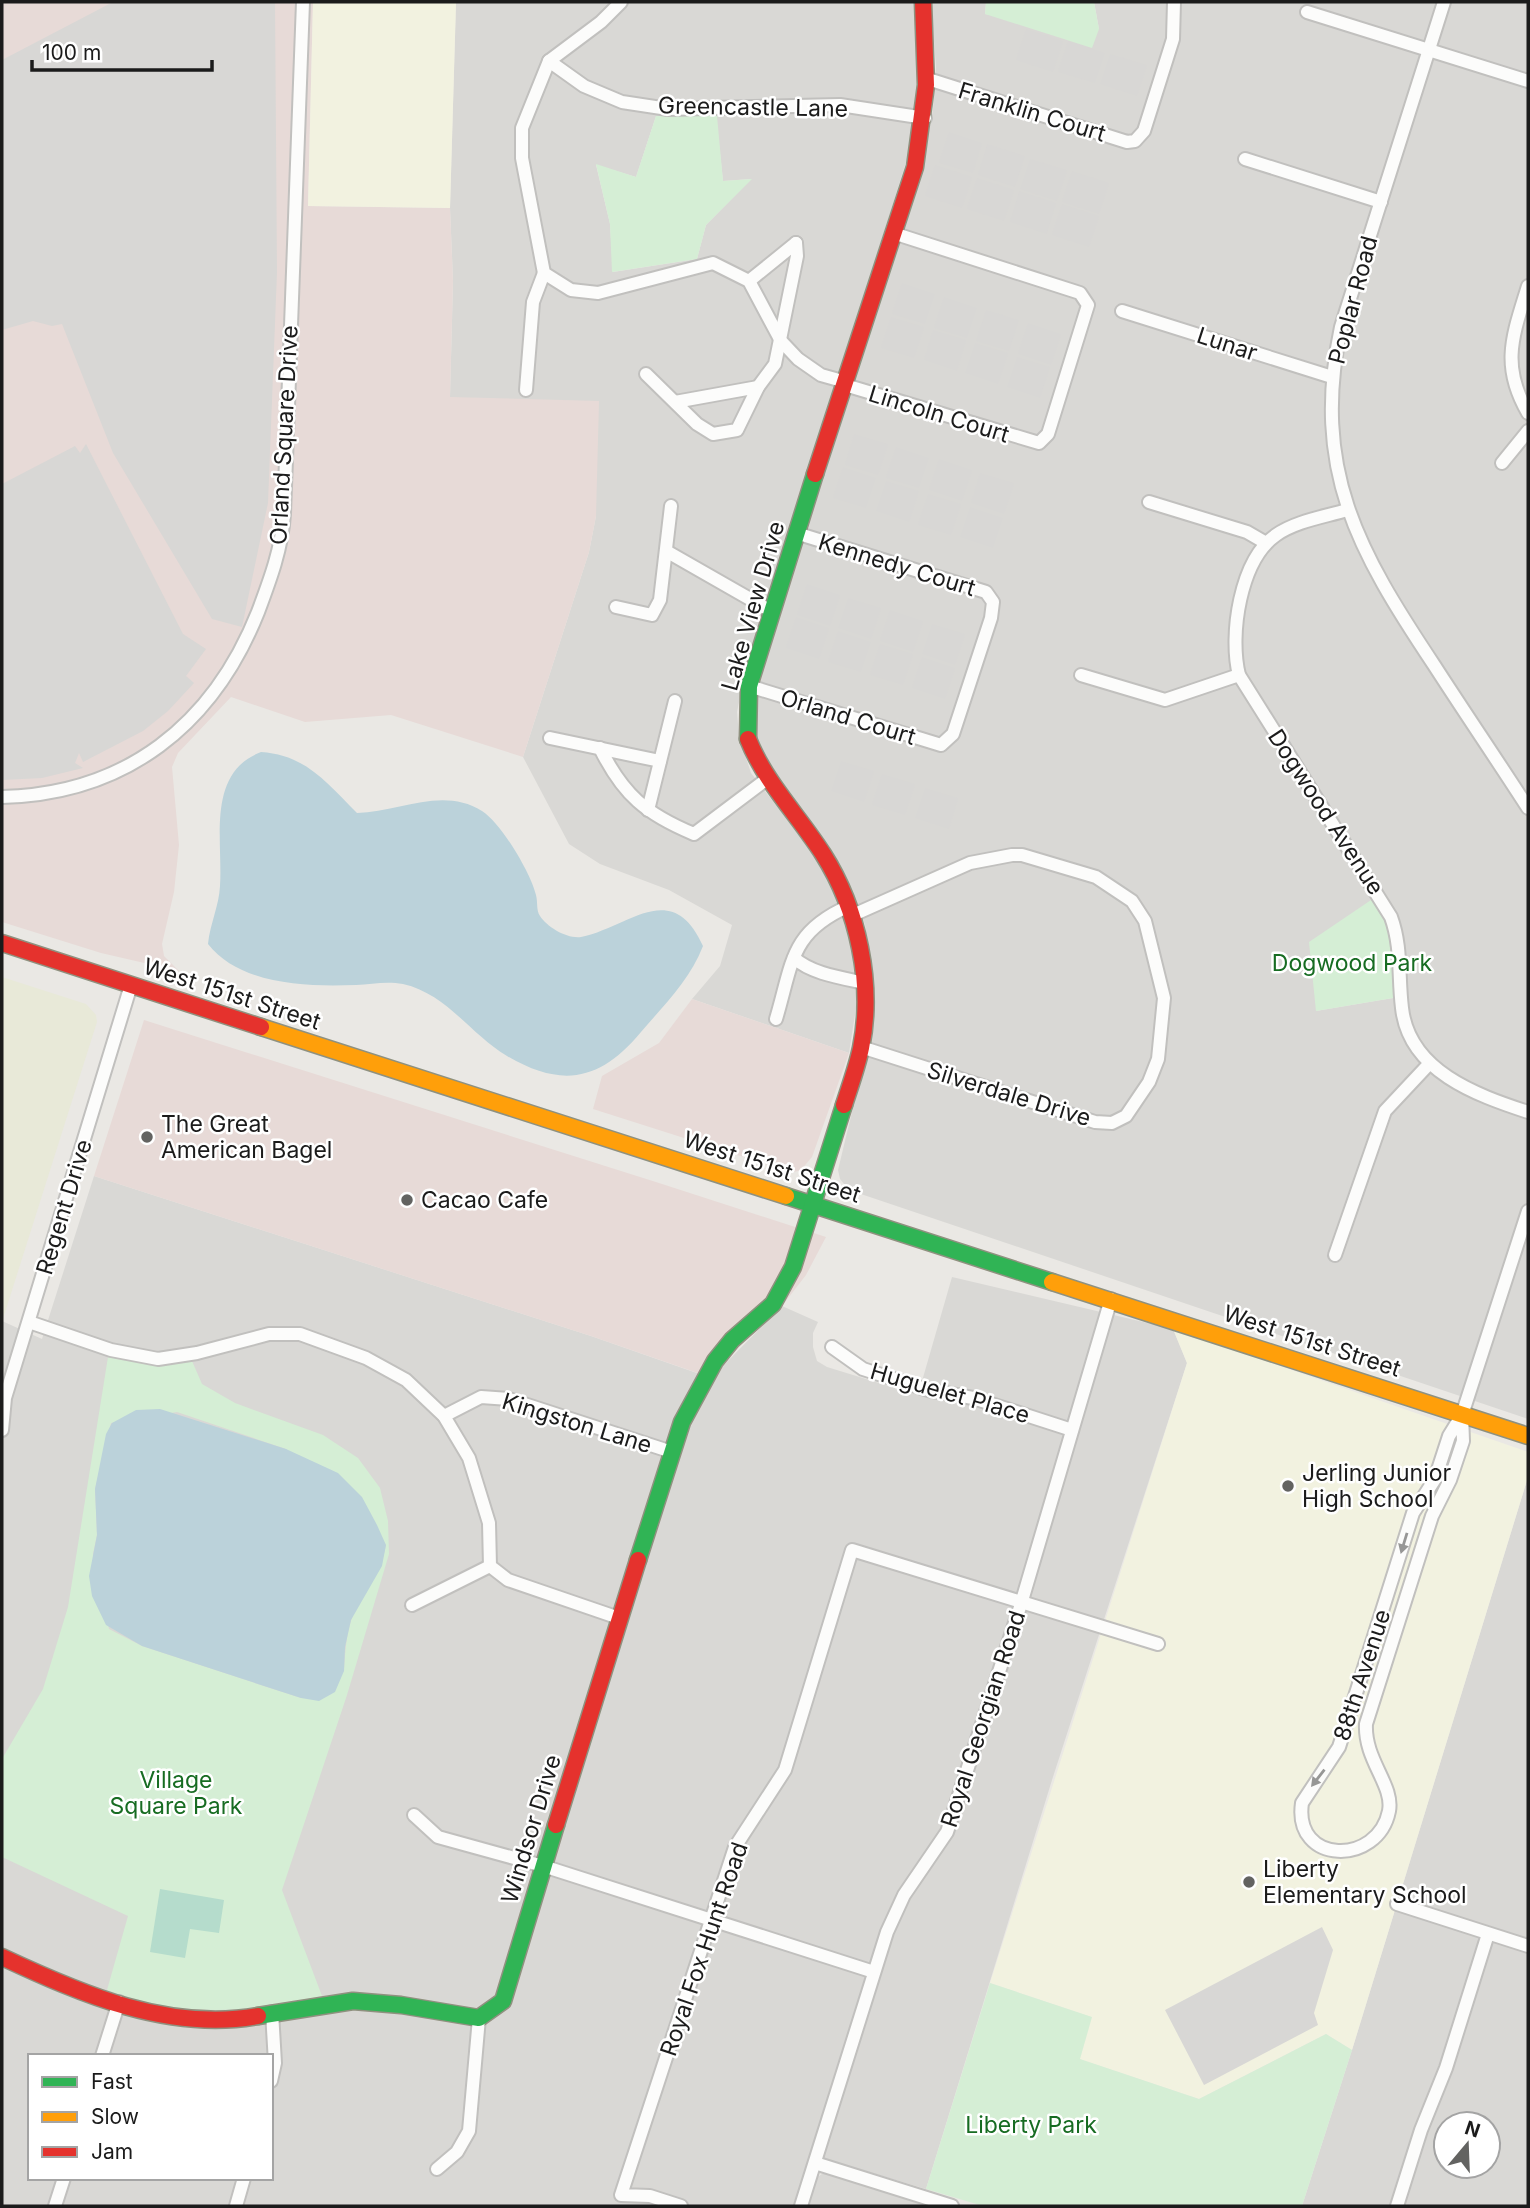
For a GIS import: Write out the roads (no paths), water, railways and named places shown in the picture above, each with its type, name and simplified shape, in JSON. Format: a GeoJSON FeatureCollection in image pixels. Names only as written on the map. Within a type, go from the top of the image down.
{"type":"FeatureCollection","features":[{"type":"Feature","properties":{"kind":"street","name":"Orland Square Drive"},"geometry":{"type":"LineString","coordinates":[[2,797],[69,789],[97,780],[155,750],[184,726],[220,687],[245,645],[269,583],[284,514],[303,2]]}},
{"type":"Feature","properties":{"kind":"street"},"geometry":{"type":"LineString","coordinates":[[526,390],[533,302],[544,273],[522,158],[522,128],[549,61],[601,22],[621,2]]}},
{"type":"Feature","properties":{"kind":"street","name":"Lake View Drive"},"geometry":{"type":"LineString","coordinates":[[816,1204],[861,1047],[865,983],[851,911],[824,856],[767,779],[748,739],[749,686],[915,167],[925,118],[928,79],[923,2]]}},
{"type":"Feature","properties":{"kind":"street","name":"Franklin Court"},"geometry":{"type":"LineString","coordinates":[[928,79],[1127,142],[1135,141],[1144,131],[1173,39],[1174,2]]}},
{"type":"Feature","properties":{"kind":"street","name":"Poplar Road"},"geometry":{"type":"LineString","coordinates":[[1444,2],[1341,327],[1332,377],[1332,440],[1347,510],[1363,549],[1392,602],[1528,808]]}},
{"type":"Feature","properties":{"kind":"street"},"geometry":{"type":"LineString","coordinates":[[1307,12],[1528,81]]}},
{"type":"Feature","properties":{"kind":"street","name":"Greencastle Lane"},"geometry":{"type":"LineString","coordinates":[[549,61],[584,86],[622,103],[668,108],[840,105],[925,118]]}},
{"type":"Feature","properties":{"kind":"street"},"geometry":{"type":"LineString","coordinates":[[1245,159],[1381,202]]}},
{"type":"Feature","properties":{"kind":"street","name":"Lincoln Court"},"geometry":{"type":"LineString","coordinates":[[749,281],[781,341],[812,371],[1033,443],[1044,440],[1088,305],[1080,293],[893,233]]}},
{"type":"Feature","properties":{"kind":"street"},"geometry":{"type":"LineString","coordinates":[[544,273],[570,290],[598,293],[713,263],[749,281],[796,243],[797,256],[775,364],[758,387],[737,430],[713,434],[705,429],[646,373]]}},
{"type":"Feature","properties":{"kind":"street"},"geometry":{"type":"LineString","coordinates":[[1528,286],[1513,333],[1510,360],[1513,381],[1528,413]]}},
{"type":"Feature","properties":{"kind":"street","name":"Lunar"},"geometry":{"type":"LineString","coordinates":[[1122,311],[1332,377]]}},
{"type":"Feature","properties":{"kind":"street"},"geometry":{"type":"LineString","coordinates":[[676,402],[758,387]]}},
{"type":"Feature","properties":{"kind":"street"},"geometry":{"type":"LineString","coordinates":[[1502,463],[1528,431]]}},
{"type":"Feature","properties":{"kind":"street"},"geometry":{"type":"LineString","coordinates":[[1149,502],[1247,532],[1266,543],[1288,528],[1347,510]]}},
{"type":"Feature","properties":{"kind":"street"},"geometry":{"type":"LineString","coordinates":[[616,607],[652,615],[660,600],[671,506]]}},
{"type":"Feature","properties":{"kind":"street","name":"Kennedy Court"},"geometry":{"type":"LineString","coordinates":[[796,533],[986,592],[993,602],[954,734],[946,743]]}},
{"type":"Feature","properties":{"kind":"street","name":"Dogwood Avenue"},"geometry":{"type":"LineString","coordinates":[[1266,543],[1255,558],[1236,621],[1233,642],[1239,675],[1391,917],[1399,943],[1404,1022],[1429,1064],[1479,1096],[1528,1112]]}},
{"type":"Feature","properties":{"kind":"street"},"geometry":{"type":"LineString","coordinates":[[666,551],[771,611]]}},
{"type":"Feature","properties":{"kind":"street"},"geometry":{"type":"LineString","coordinates":[[1081,675],[1165,700],[1239,675]]}},
{"type":"Feature","properties":{"kind":"street","name":"Orland Court"},"geometry":{"type":"LineString","coordinates":[[749,686],[934,744],[946,743]]}},
{"type":"Feature","properties":{"kind":"street"},"geometry":{"type":"LineString","coordinates":[[648,810],[675,701]]}},
{"type":"Feature","properties":{"kind":"street"},"geometry":{"type":"LineString","coordinates":[[550,738],[660,761]]}},
{"type":"Feature","properties":{"kind":"street"},"geometry":{"type":"LineString","coordinates":[[600,748],[616,780],[648,810],[658,819],[694,834],[767,779]]}},
{"type":"Feature","properties":{"kind":"street","name":"Silverdale Drive"},"geometry":{"type":"LineString","coordinates":[[851,911],[979,860],[1022,855],[1096,877],[1132,901],[1145,921],[1164,998],[1155,1070],[1132,1109],[1112,1123],[1095,1122],[861,1047]]}},
{"type":"Feature","properties":{"kind":"street"},"geometry":{"type":"LineString","coordinates":[[776,1018],[794,958],[809,931],[821,918],[851,911]]}},
{"type":"Feature","properties":{"kind":"street","name":"West 151st Street"},"geometry":{"type":"LineString","coordinates":[[2,943],[1111,1299],[1528,1436]]}},
{"type":"Feature","properties":{"kind":"street"},"geometry":{"type":"LineString","coordinates":[[794,958],[800,964],[834,976],[865,983]]}},
{"type":"Feature","properties":{"kind":"street","name":"Regent Drive"},"geometry":{"type":"LineString","coordinates":[[2,1430],[3,1398],[29,1322],[131,985]]}},
{"type":"Feature","properties":{"kind":"street"},"geometry":{"type":"LineString","coordinates":[[1335,1255],[1385,1111],[1429,1064]]}},
{"type":"Feature","properties":{"kind":"street","name":"Windsor Drive"},"geometry":{"type":"LineString","coordinates":[[479,2018],[503,2001],[619,1618],[672,1452],[692,1399],[732,1339],[773,1304],[797,1258],[816,1204]]}},
{"type":"Feature","properties":{"kind":"street","name":"88th Avenue"},"geometry":{"type":"LineString","coordinates":[[1462,1415],[1463,1441],[1455,1467],[1432,1517],[1366,1724],[1367,1747],[1388,1794],[1388,1814],[1381,1830],[1366,1844],[1343,1853],[1334,1852],[1322,1848],[1306,1832],[1302,1803],[1339,1747],[1413,1513],[1435,1479],[1449,1436],[1462,1415],[1528,1212]]}},
{"type":"Feature","properties":{"kind":"street","name":"Royal Georgian Road"},"geometry":{"type":"LineString","coordinates":[[801,2206],[874,1972],[899,1903],[947,1832],[1021,1604],[1111,1299]]}},
{"type":"Feature","properties":{"kind":"street"},"geometry":{"type":"LineString","coordinates":[[29,1322],[111,1350],[158,1359],[197,1353],[269,1334],[300,1334],[366,1358],[406,1380],[444,1416],[469,1458],[489,1523],[490,1566]]}},
{"type":"Feature","properties":{"kind":"street","name":"Huguelet Place"},"geometry":{"type":"LineString","coordinates":[[832,1347],[863,1369],[928,1390],[973,1398],[1072,1430]]}},
{"type":"Feature","properties":{"kind":"street","name":"Kingston Lane"},"geometry":{"type":"LineString","coordinates":[[444,1416],[481,1397],[509,1399],[672,1452]]}},
{"type":"Feature","properties":{"kind":"street","name":"Royal Fox Hunt Road"},"geometry":{"type":"LineString","coordinates":[[681,2206],[650,2196],[621,2196],[710,1919],[736,1847],[785,1770],[852,1550],[1021,1604]]}},
{"type":"Feature","properties":{"kind":"street"},"geometry":{"type":"LineString","coordinates":[[412,1605],[490,1566]]}},
{"type":"Feature","properties":{"kind":"street"},"geometry":{"type":"LineString","coordinates":[[490,1566],[508,1580],[619,1618]]}},
{"type":"Feature","properties":{"kind":"street"},"geometry":{"type":"LineString","coordinates":[[1021,1604],[1158,1644]]}},
{"type":"Feature","properties":{"kind":"street"},"geometry":{"type":"LineString","coordinates":[[414,1815],[438,1837],[543,1866],[874,1972]]}},
{"type":"Feature","properties":{"kind":"street"},"geometry":{"type":"LineString","coordinates":[[1397,1905],[1528,1946]]}},
{"type":"Feature","properties":{"kind":"street"},"geometry":{"type":"LineString","coordinates":[[1397,2206],[1421,2130],[1446,2068],[1488,1934]]}},
{"type":"Feature","properties":{"kind":"street"},"geometry":{"type":"LineString","coordinates":[[2,1957],[69,1986],[118,2002],[214,2021],[354,2001],[410,2006],[479,2018],[469,2131],[457,2152],[437,2169]]}},
{"type":"Feature","properties":{"kind":"street"},"geometry":{"type":"LineString","coordinates":[[103,2054],[118,2002]]}},
{"type":"Feature","properties":{"kind":"street"},"geometry":{"type":"LineString","coordinates":[[272,2012],[275,2063],[273,2072]]}},
{"type":"Feature","properties":{"kind":"street"},"geometry":{"type":"LineString","coordinates":[[815,2163],[952,2206]]}},
{"type":"Feature","properties":{"kind":"street"},"geometry":{"type":"LineString","coordinates":[[55,2206],[63,2180]]}},
{"type":"Feature","properties":{"kind":"street"},"geometry":{"type":"LineString","coordinates":[[236,2206],[243,2180]]}},
{"type":"Feature","properties":{"kind":"water"},"geometry":{"type":"Polygon","coordinates":[[[261,752],[291,759],[315,772],[357,813],[436,800],[467,804],[482,811],[498,826],[522,862],[536,895],[539,914],[552,928],[570,936],[581,937],[648,912],[663,910],[678,914],[691,925],[703,946],[698,958],[676,992],[626,1048],[596,1069],[563,1076],[546,1073],[507,1056],[445,1005],[419,989],[391,983],[296,984],[256,976],[238,968],[222,958],[208,944],[220,886],[221,810],[232,775],[244,762],[261,752]]]}},
{"type":"Feature","properties":{"kind":"water"},"geometry":{"type":"Polygon","coordinates":[[[160,1409],[286,1449],[338,1473],[362,1497],[386,1545],[382,1566],[351,1620],[345,1647],[344,1671],[335,1692],[319,1701],[301,1698],[142,1646],[106,1625],[92,1596],[89,1576],[97,1535],[95,1489],[106,1434],[112,1423],[136,1410],[160,1409]]]}},
{"type":"Feature","properties":{"kind":"place","name":"The Great American Bagel"},"geometry":{"type":"Point","coordinates":[147,1137]}},
{"type":"Feature","properties":{"kind":"place","name":"Cacao Cafe"},"geometry":{"type":"Point","coordinates":[407,1200]}},
{"type":"Feature","properties":{"kind":"place","name":"Jerling Junior High School"},"geometry":{"type":"Point","coordinates":[1288,1486]}},
{"type":"Feature","properties":{"kind":"place","name":"Liberty Elementary School"},"geometry":{"type":"Point","coordinates":[1249,1882]}},
{"type":"Feature","properties":{"kind":"park label","name":"Dogwood Park"},"geometry":{"type":"Point","coordinates":[1352,963]}},
{"type":"Feature","properties":{"kind":"park label","name":"Village Square Park"},"geometry":{"type":"Point","coordinates":[176,1793]}},
{"type":"Feature","properties":{"kind":"park label","name":"Liberty Park"},"geometry":{"type":"Point","coordinates":[1031,2125]}}]}
